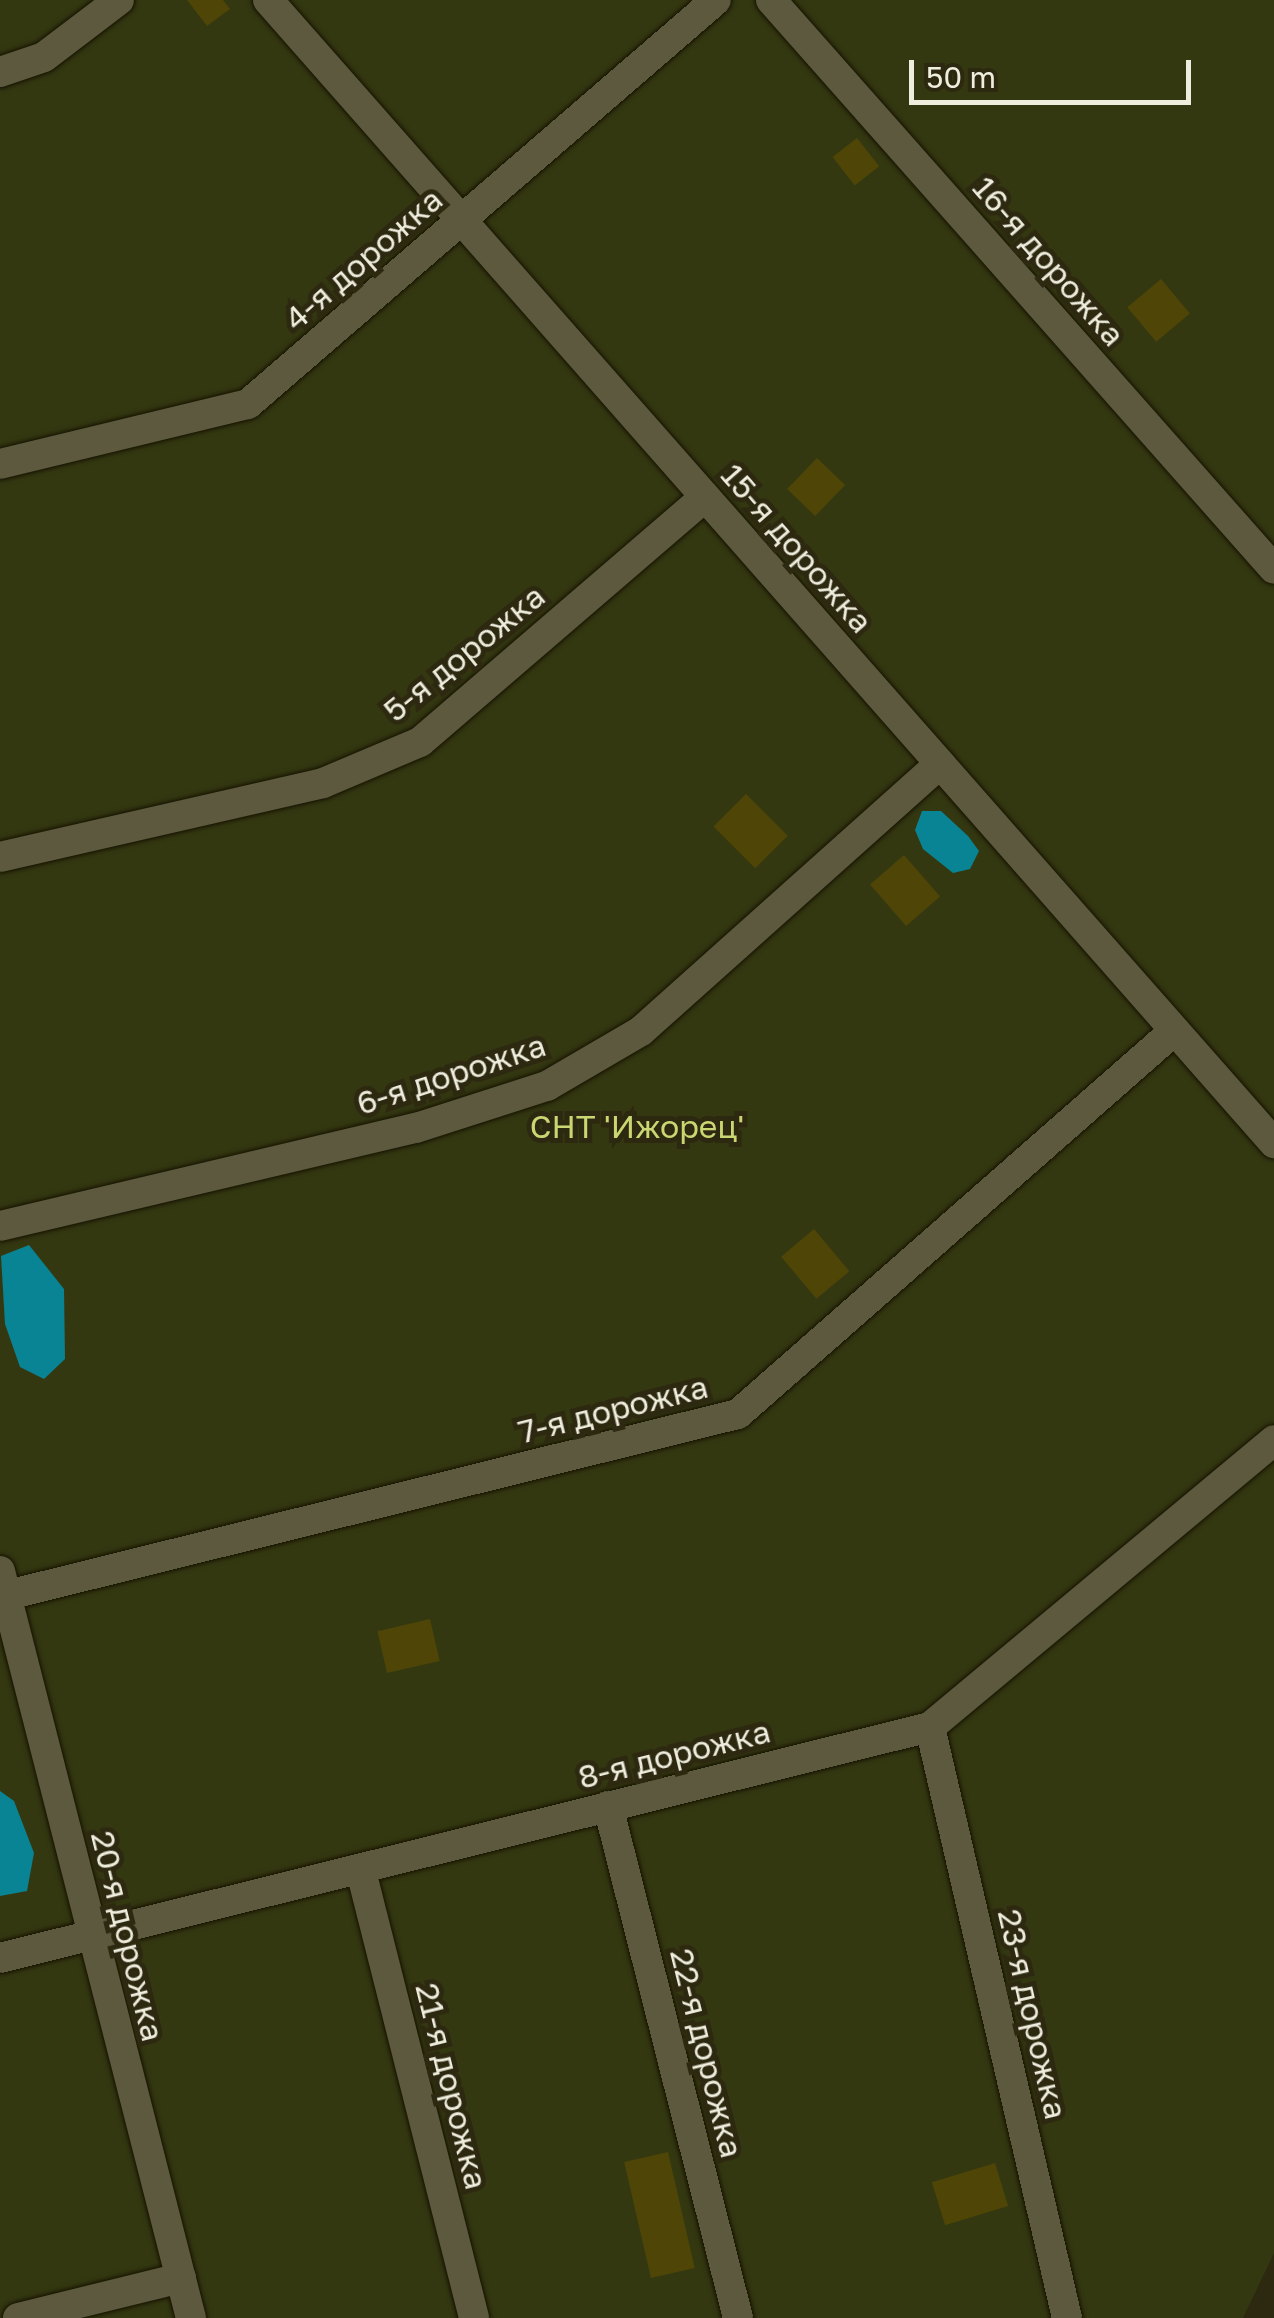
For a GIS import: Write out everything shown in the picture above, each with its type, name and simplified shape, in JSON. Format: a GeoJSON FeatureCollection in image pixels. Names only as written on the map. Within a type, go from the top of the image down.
{"type":"FeatureCollection","features":[{"type":"Feature","properties":{"kind":"street"},"geometry":{"type":"LineString","coordinates":[[0,72],[44,57],[119,0]]}},
{"type":"Feature","properties":{"kind":"street","name":"15-я дорожка"},"geometry":{"type":"LineString","coordinates":[[268,0],[1274,1142]]}},
{"type":"Feature","properties":{"kind":"street","name":"4-я дорожка"},"geometry":{"type":"LineString","coordinates":[[0,464],[248,404],[716,0]]}},
{"type":"Feature","properties":{"kind":"street","name":"16-я дорожка"},"geometry":{"type":"LineString","coordinates":[[771,0],[1274,569]]}},
{"type":"Feature","properties":{"kind":"street","name":"5-я дорожка"},"geometry":{"type":"LineString","coordinates":[[0,857],[322,783],[420,742],[706,497]]}},
{"type":"Feature","properties":{"kind":"street","name":"6-я дорожка"},"geometry":{"type":"LineString","coordinates":[[0,1226],[416,1128],[547,1086],[641,1031],[940,764]]}},
{"type":"Feature","properties":{"kind":"street","name":"7-я дорожка"},"geometry":{"type":"LineString","coordinates":[[2,1588],[738,1414],[1174,1031]]}},
{"type":"Feature","properties":{"kind":"street","name":"8-я дорожка"},"geometry":{"type":"LineString","coordinates":[[0,1958],[930,1727],[1274,1440]]}},
{"type":"Feature","properties":{"kind":"street","name":"20-я дорожка"},"geometry":{"type":"LineString","coordinates":[[2,1588],[191,2318]]}},
{"type":"Feature","properties":{"kind":"street","name":"23-я дорожка"},"geometry":{"type":"LineString","coordinates":[[930,1727],[1068,2318]]}},
{"type":"Feature","properties":{"kind":"street","name":"22-я дорожка"},"geometry":{"type":"LineString","coordinates":[[608,1806],[738,2318]]}},
{"type":"Feature","properties":{"kind":"street","name":"21-я дорожка"},"geometry":{"type":"LineString","coordinates":[[362,1871],[474,2318]]}},
{"type":"Feature","properties":{"kind":"street"},"geometry":{"type":"LineString","coordinates":[[18,2318],[181,2278]]}},
{"type":"Feature","properties":{"kind":"green space","name":"СНТ 'Ижорец'"},"geometry":{"type":"Polygon","coordinates":[[[0,0],[1274,0],[1274,2253],[1243,2318],[0,2318],[0,0]]]}},
{"type":"Feature","properties":{"kind":"water"},"geometry":{"type":"Polygon","coordinates":[[[922,811],[941,811],[968,836],[979,851],[970,869],[953,873],[923,849],[915,830],[922,811]]]}},
{"type":"Feature","properties":{"kind":"water"},"geometry":{"type":"Polygon","coordinates":[[[29,1245],[64,1289],[65,1359],[44,1379],[20,1367],[5,1324],[1,1256],[29,1245]]]}},
{"type":"Feature","properties":{"kind":"water"},"geometry":{"type":"Polygon","coordinates":[[[0,1791],[14,1801],[34,1853],[27,1891],[0,1896],[0,1791]]]}},
{"type":"Feature","properties":{"kind":"building"},"geometry":{"type":"Polygon","coordinates":[[[187,0],[223,0],[230,9],[207,26],[187,0]]]}},
{"type":"Feature","properties":{"kind":"building"},"geometry":{"type":"Polygon","coordinates":[[[857,138],[879,166],[855,185],[833,157],[857,138]]]}},
{"type":"Feature","properties":{"kind":"building"},"geometry":{"type":"Polygon","coordinates":[[[1161,279],[1190,313],[1156,342],[1127,307],[1161,279]]]}},
{"type":"Feature","properties":{"kind":"building"},"geometry":{"type":"Polygon","coordinates":[[[817,458],[845,485],[815,516],[787,489],[817,458]]]}},
{"type":"Feature","properties":{"kind":"building"},"geometry":{"type":"Polygon","coordinates":[[[746,794],[788,836],[755,868],[713,827],[746,794]]]}},
{"type":"Feature","properties":{"kind":"building"},"geometry":{"type":"Polygon","coordinates":[[[904,855],[940,897],[906,926],[870,885],[904,855]]]}},
{"type":"Feature","properties":{"kind":"building"},"geometry":{"type":"Polygon","coordinates":[[[814,1229],[849,1271],[816,1299],[781,1257],[814,1229]]]}},
{"type":"Feature","properties":{"kind":"building"},"geometry":{"type":"Polygon","coordinates":[[[430,1619],[440,1661],[387,1673],[377,1631],[430,1619]]]}},
{"type":"Feature","properties":{"kind":"building"},"geometry":{"type":"Polygon","coordinates":[[[668,2152],[695,2268],[651,2278],[624,2162],[668,2152]]]}},
{"type":"Feature","properties":{"kind":"building"},"geometry":{"type":"Polygon","coordinates":[[[995,2163],[1008,2206],[945,2225],[932,2182],[995,2163]]]}}]}
